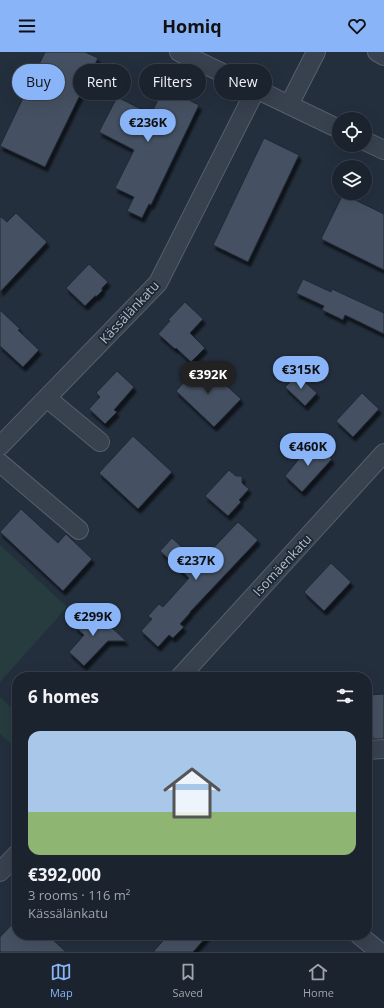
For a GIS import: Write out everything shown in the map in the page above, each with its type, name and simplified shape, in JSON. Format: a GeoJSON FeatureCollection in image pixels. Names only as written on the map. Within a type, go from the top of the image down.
{"type":"FeatureCollection","features":[{"type":"Feature","properties":{"kind":"street"},"geometry":{"type":"LineString","coordinates":[[179,52],[207,58],[216,64]]}},
{"type":"Feature","properties":{"kind":"street"},"geometry":{"type":"LineString","coordinates":[[289,104],[316,52]]}},
{"type":"Feature","properties":{"kind":"street"},"geometry":{"type":"LineString","coordinates":[[377,52],[384,56]]}},
{"type":"Feature","properties":{"kind":"street"},"geometry":{"type":"LineString","coordinates":[[272,96],[332,126]]}},
{"type":"Feature","properties":{"kind":"street","name":"Kässälänkatu"},"geometry":{"type":"LineString","coordinates":[[0,446],[158,283],[250,100]]}},
{"type":"Feature","properties":{"kind":"street"},"geometry":{"type":"LineString","coordinates":[[372,144],[384,150]]}},
{"type":"Feature","properties":{"kind":"street"},"geometry":{"type":"LineString","coordinates":[[47,398],[100,442]]}},
{"type":"Feature","properties":{"kind":"street","name":"Isomäenkatu"},"geometry":{"type":"LineString","coordinates":[[184,672],[384,453]]}},
{"type":"Feature","properties":{"kind":"street"},"geometry":{"type":"LineString","coordinates":[[0,463],[80,530]]}},
{"type":"Feature","properties":{"kind":"street"},"geometry":{"type":"LineString","coordinates":[[372,750],[384,749]]}},
{"type":"Feature","properties":{"kind":"street"},"geometry":{"type":"LineString","coordinates":[[0,872],[12,859]]}},
{"type":"Feature","properties":{"kind":"street"},"geometry":{"type":"LineString","coordinates":[[365,940],[380,952]]}},
{"type":"Feature","properties":{"kind":"green space"},"geometry":{"type":"Polygon","coordinates":[[[0,545],[67,607],[0,682],[0,545]]]}},
{"type":"Feature","properties":{"kind":"green space"},"geometry":{"type":"Polygon","coordinates":[[[0,697],[12,708],[12,745],[0,734],[0,697]]]}},
{"type":"Feature","properties":{"kind":"building"},"geometry":{"type":"Polygon","coordinates":[[[45,52],[85,52],[98,58],[95,64],[73,64],[73,100],[78,100],[45,167],[0,146],[22,100],[65,100],[65,64],[39,64],[45,52]]]}},
{"type":"Feature","properties":{"kind":"building"},"geometry":{"type":"Polygon","coordinates":[[[115,100],[123,100],[151,114],[158,100],[189,100],[199,105],[151,205],[149,204],[142,218],[127,211],[134,197],[115,188],[134,150],[99,132],[115,100]]]}},
{"type":"Feature","properties":{"kind":"building"},"geometry":{"type":"Polygon","coordinates":[[[264,138],[299,155],[248,262],[213,245],[264,138]]]}},
{"type":"Feature","properties":{"kind":"building"},"geometry":{"type":"Polygon","coordinates":[[[340,200],[355,200],[384,214],[384,270],[321,239],[340,200]]]}},
{"type":"Feature","properties":{"kind":"building"},"geometry":{"type":"Polygon","coordinates":[[[16,213],[47,242],[0,292],[0,216],[7,222],[16,213]]]}},
{"type":"Feature","properties":{"kind":"building"},"geometry":{"type":"Polygon","coordinates":[[[89,264],[108,282],[102,288],[102,291],[85,306],[66,288],[89,264]]]}},
{"type":"Feature","properties":{"kind":"building"},"geometry":{"type":"Polygon","coordinates":[[[303,279],[331,292],[332,289],[384,313],[384,334],[345,315],[343,320],[322,310],[324,306],[296,293],[303,279]]]}},
{"type":"Feature","properties":{"kind":"building"},"geometry":{"type":"Polygon","coordinates":[[[185,302],[203,319],[190,333],[205,348],[191,362],[158,334],[170,321],[168,320],[185,302]]]}},
{"type":"Feature","properties":{"kind":"building"},"geometry":{"type":"Polygon","coordinates":[[[0,310],[39,350],[23,367],[0,346],[0,310]]]}},
{"type":"Feature","properties":{"kind":"building"},"geometry":{"type":"Polygon","coordinates":[[[202,363],[241,399],[214,427],[176,391],[202,363]]]}},
{"type":"Feature","properties":{"kind":"building"},"geometry":{"type":"Polygon","coordinates":[[[117,371],[134,387],[114,410],[117,412],[105,424],[89,409],[100,397],[96,393],[117,371]]]}},
{"type":"Feature","properties":{"kind":"building"},"geometry":{"type":"Polygon","coordinates":[[[297,375],[317,393],[305,406],[285,387],[297,375]]]}},
{"type":"Feature","properties":{"kind":"building"},"geometry":{"type":"Polygon","coordinates":[[[362,393],[379,409],[353,437],[336,421],[362,393]]]}},
{"type":"Feature","properties":{"kind":"building"},"geometry":{"type":"Polygon","coordinates":[[[133,436],[172,472],[138,509],[99,473],[133,436]]]}},
{"type":"Feature","properties":{"kind":"building"},"geometry":{"type":"Polygon","coordinates":[[[316,438],[315,444],[332,459],[302,492],[285,476],[316,438]]]}},
{"type":"Feature","properties":{"kind":"building"},"geometry":{"type":"Polygon","coordinates":[[[229,470],[236,476],[242,476],[242,483],[249,489],[239,500],[241,502],[228,516],[205,496],[229,470]]]}},
{"type":"Feature","properties":{"kind":"building"},"geometry":{"type":"Polygon","coordinates":[[[21,509],[58,543],[66,534],[92,559],[63,591],[0,532],[21,509]]]}},
{"type":"Feature","properties":{"kind":"building"},"geometry":{"type":"Polygon","coordinates":[[[238,522],[258,540],[190,612],[180,624],[184,627],[173,638],[169,635],[158,647],[141,631],[152,619],[148,616],[159,604],[163,607],[189,578],[160,551],[172,538],[199,563],[238,522]]]}},
{"type":"Feature","properties":{"kind":"building"},"geometry":{"type":"Polygon","coordinates":[[[331,563],[351,582],[324,611],[304,592],[331,563]]]}},
{"type":"Feature","properties":{"kind":"building"},"geometry":{"type":"Polygon","coordinates":[[[92,609],[126,641],[108,641],[84,666],[69,652],[84,635],[75,627],[92,609]]]}},
{"type":"Feature","properties":{"kind":"building"},"geometry":{"type":"Polygon","coordinates":[[[384,694],[384,739],[373,739],[372,695],[384,694]]]}},
{"type":"Feature","properties":{"kind":"building"},"geometry":{"type":"Polygon","coordinates":[[[12,924],[12,940],[53,940],[66,952],[0,952],[0,937],[12,924]]]}},
{"type":"Feature","properties":{"kind":"building"},"geometry":{"type":"Polygon","coordinates":[[[164,940],[204,940],[193,952],[153,952],[164,940]]]}}]}
